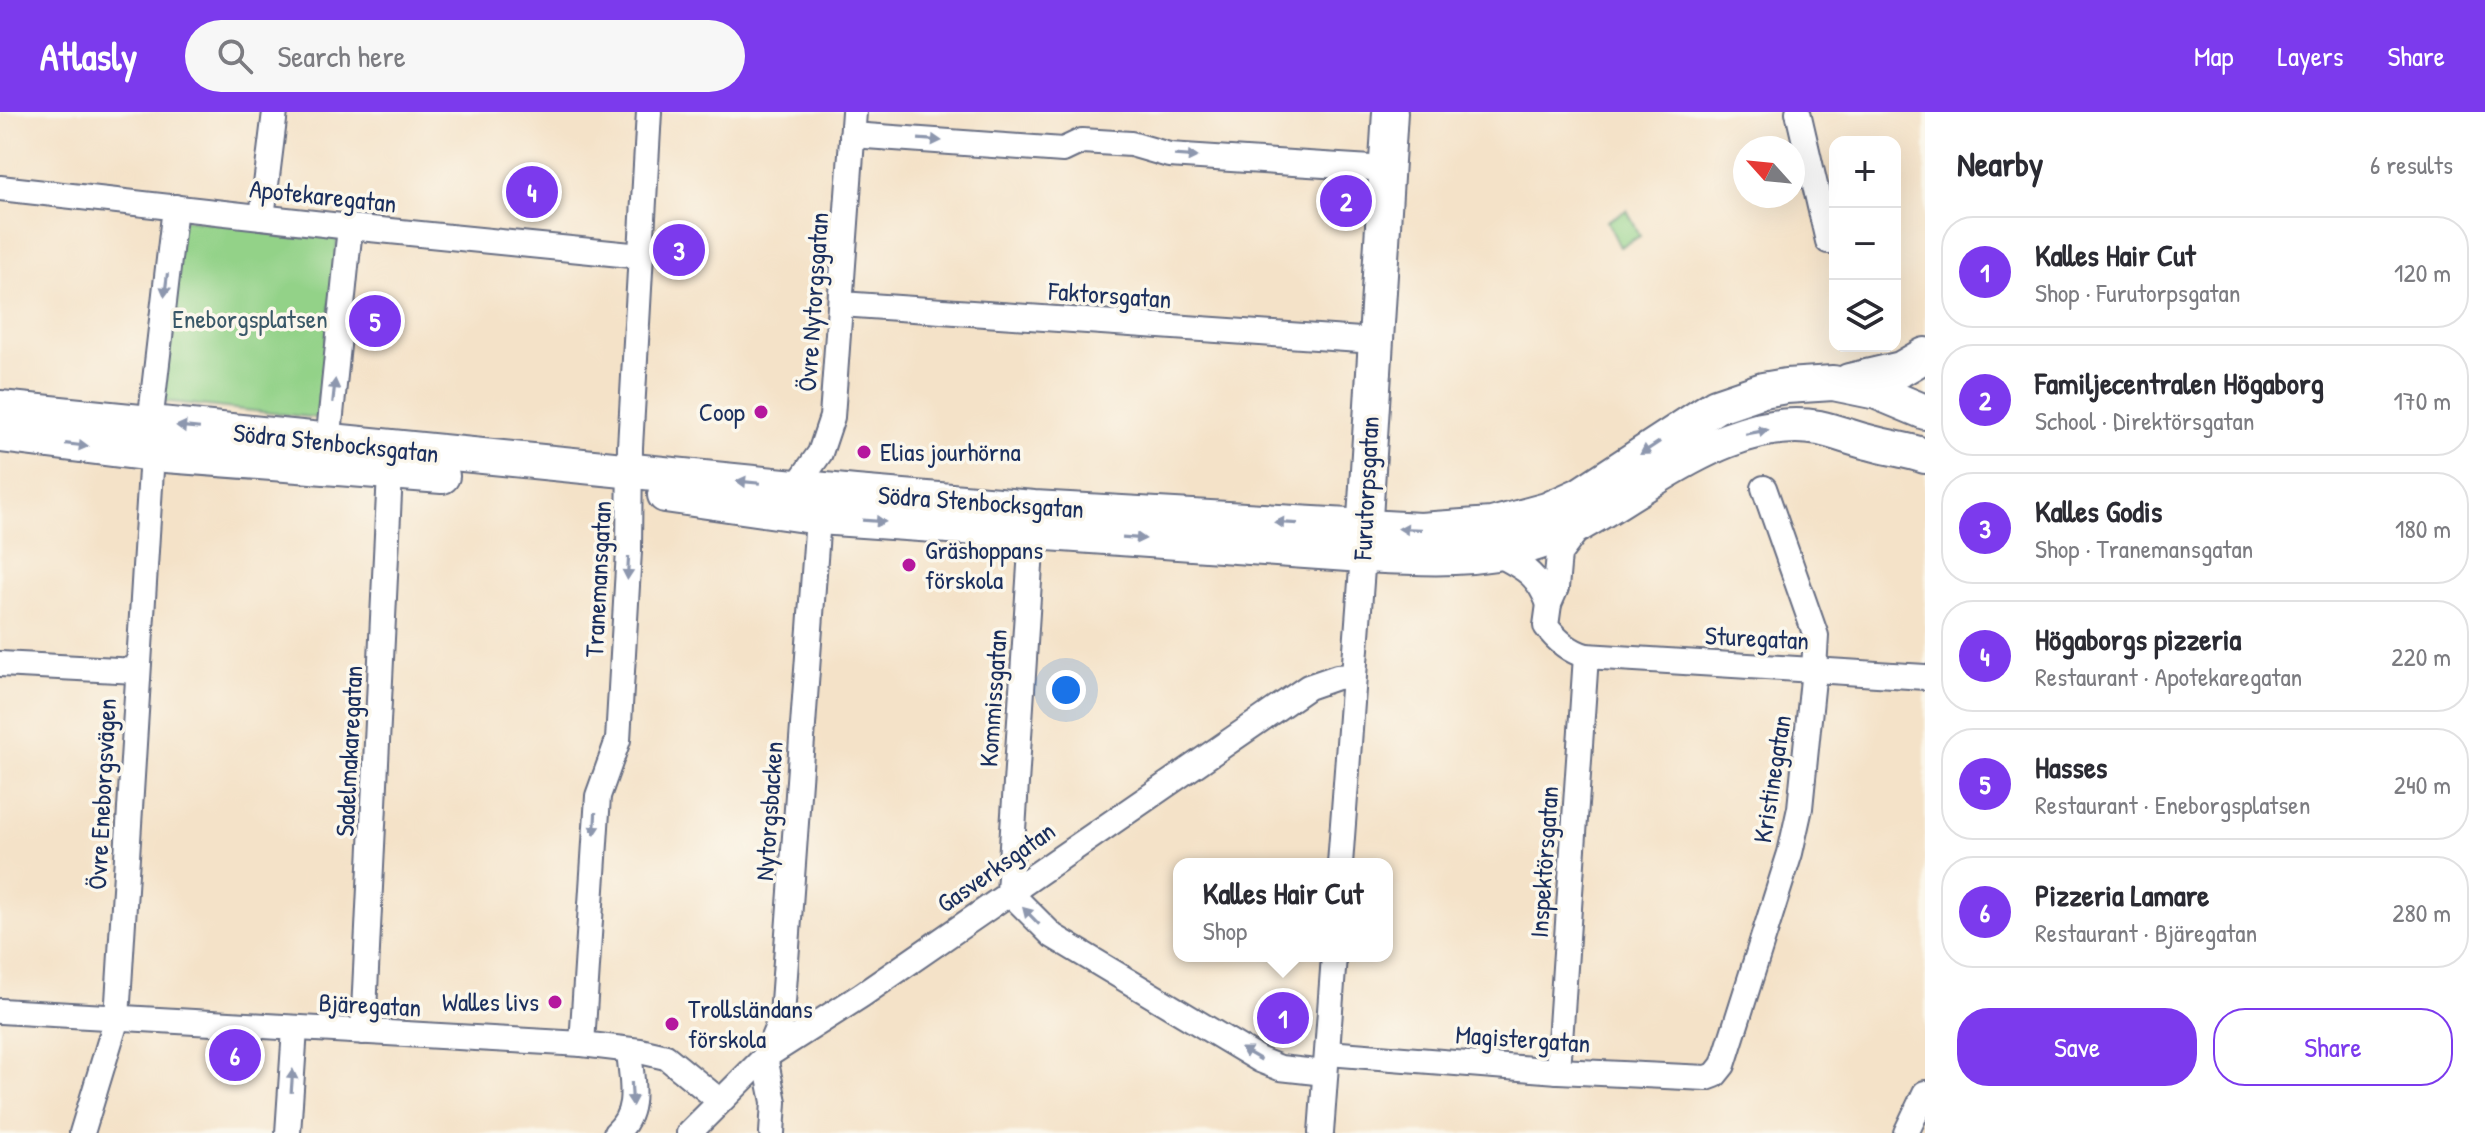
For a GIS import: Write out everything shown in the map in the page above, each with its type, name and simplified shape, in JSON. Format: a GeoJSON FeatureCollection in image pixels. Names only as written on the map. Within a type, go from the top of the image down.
{"type":"FeatureCollection","features":[{"type":"Feature","properties":{"kind":"main road","name":"Furutorpsgatan"},"geometry":{"type":"LineString","coordinates":[[1363,541],[1390,112]]}},
{"type":"Feature","properties":{"kind":"main road"},"geometry":{"type":"LineString","coordinates":[[1833,383],[1889,374],[1925,355]]}},
{"type":"Feature","properties":{"kind":"main road","name":"Södra Stenbocksgatan"},"geometry":{"type":"LineString","coordinates":[[1363,541],[1517,520],[1547,510],[1580,495],[1716,406],[1763,390],[1833,383],[1877,392],[1924,411]]}},
{"type":"Feature","properties":{"kind":"main road","name":"Södra Stenbocksgatan"},"geometry":{"type":"LineString","coordinates":[[0,408],[151,439]]}},
{"type":"Feature","properties":{"kind":"main road"},"geometry":{"type":"LineString","coordinates":[[1817,428],[1924,411]]}},
{"type":"Feature","properties":{"kind":"main road","name":"Södra Stenbocksgatan"},"geometry":{"type":"LineString","coordinates":[[0,435],[151,439],[327,455],[434,453],[630,479],[1033,520],[1363,541],[1432,558],[1474,557],[1538,543],[1581,524],[1658,476],[1723,442],[1750,432],[1817,428],[1925,456]]}},
{"type":"Feature","properties":{"kind":"main road","name":"Södra Stenbocksgatan"},"geometry":{"type":"LineString","coordinates":[[327,455],[390,473],[630,479]]}},
{"type":"Feature","properties":{"kind":"street"},"geometry":{"type":"LineString","coordinates":[[262,217],[275,112]]}},
{"type":"Feature","properties":{"kind":"street","name":"Tranemansgatan"},"geometry":{"type":"LineString","coordinates":[[582,1044],[597,804],[600,787],[618,740],[649,112]]}},
{"type":"Feature","properties":{"kind":"street"},"geometry":{"type":"LineString","coordinates":[[1798,112],[1828,241]]}},
{"type":"Feature","properties":{"kind":"street"},"geometry":{"type":"LineString","coordinates":[[853,123],[1063,150],[1082,141],[1119,143],[1169,155],[1387,169]]}},
{"type":"Feature","properties":{"kind":"street","name":"Övre Nytorgsgatan"},"geometry":{"type":"LineString","coordinates":[[812,498],[820,453],[832,417],[853,123]]}},
{"type":"Feature","properties":{"kind":"street","name":"Apotekaregatan"},"geometry":{"type":"LineString","coordinates":[[0,188],[641,256]]}},
{"type":"Feature","properties":{"kind":"street"},"geometry":{"type":"LineString","coordinates":[[151,439],[175,207]]}},
{"type":"Feature","properties":{"kind":"street"},"geometry":{"type":"LineString","coordinates":[[327,455],[350,227]]}},
{"type":"Feature","properties":{"kind":"street","name":"Faktorsgatan"},"geometry":{"type":"LineString","coordinates":[[841,304],[1375,341]]}},
{"type":"Feature","properties":{"kind":"street","name":"Övre Eneborgsvägen"},"geometry":{"type":"LineString","coordinates":[[82,1133],[117,1018],[151,439]]}},
{"type":"Feature","properties":{"kind":"street","name":"Sadelmakaregatan"},"geometry":{"type":"LineString","coordinates":[[363,1032],[390,473]]}},
{"type":"Feature","properties":{"kind":"street","name":"Kristinegatan"},"geometry":{"type":"LineString","coordinates":[[1715,1075],[1723,1065],[1790,853],[1800,808],[1814,669],[1816,636],[1764,488]]}},
{"type":"Feature","properties":{"kind":"street","name":"Nytorgsbacken"},"geometry":{"type":"LineString","coordinates":[[765,1057],[782,1016],[812,498]]}},
{"type":"Feature","properties":{"kind":"street","name":"Kommissgatan"},"geometry":{"type":"LineString","coordinates":[[1009,892],[1033,520]]}},
{"type":"Feature","properties":{"kind":"street","name":"Södra Stenbocksgatan"},"geometry":{"type":"LineString","coordinates":[[1581,524],[1559,554],[1556,588],[1549,604],[1546,626],[1565,646],[1586,656]]}},
{"type":"Feature","properties":{"kind":"street","name":"Furutorpsgatan"},"geometry":{"type":"LineString","coordinates":[[1340,858],[1363,541]]}},
{"type":"Feature","properties":{"kind":"street","name":"Södra Stenbocksgatan"},"geometry":{"type":"LineString","coordinates":[[1496,553],[1534,576],[1549,604]]}},
{"type":"Feature","properties":{"kind":"street","name":"Sturegatan"},"geometry":{"type":"LineString","coordinates":[[1586,656],[1925,677]]}},
{"type":"Feature","properties":{"kind":"street","name":"Inspektörsgatan"},"geometry":{"type":"LineString","coordinates":[[1558,1071],[1586,656]]}},
{"type":"Feature","properties":{"kind":"street"},"geometry":{"type":"LineString","coordinates":[[0,664],[137,671]]}},
{"type":"Feature","properties":{"kind":"street","name":"Gasverksgatan"},"geometry":{"type":"LineString","coordinates":[[689,1133],[765,1057],[862,995],[1308,687],[1337,677],[1353,676]]}},
{"type":"Feature","properties":{"kind":"street","name":"Magistergatan"},"geometry":{"type":"LineString","coordinates":[[1009,892],[1053,936],[1260,1060],[1280,1068],[1326,1063],[1707,1078],[1715,1075]]}},
{"type":"Feature","properties":{"kind":"street"},"geometry":{"type":"LineString","coordinates":[[1321,1133],[1334,962]]}},
{"type":"Feature","properties":{"kind":"street","name":"Bjäregatan"},"geometry":{"type":"LineString","coordinates":[[0,1011],[582,1044],[666,1057],[720,1101]]}},
{"type":"Feature","properties":{"kind":"street"},"geometry":{"type":"LineString","coordinates":[[288,1133],[295,1029]]}},
{"type":"Feature","properties":{"kind":"street"},"geometry":{"type":"LineString","coordinates":[[616,1133],[629,1119],[633,1107],[629,1050]]}},
{"type":"Feature","properties":{"kind":"street"},"geometry":{"type":"LineString","coordinates":[[765,1057],[774,1102],[772,1133]]}},
{"type":"Feature","properties":{"kind":"street"},"geometry":{"type":"LineString","coordinates":[[1906,1133],[1925,1093]]}},
{"type":"Feature","properties":{"kind":"green space"},"geometry":{"type":"Polygon","coordinates":[[[1627,210],[1640,236],[1620,247],[1607,221],[1627,210]]]}},
{"type":"Feature","properties":{"kind":"green space","name":"Eneborgsplatsen"},"geometry":{"type":"Polygon","coordinates":[[[182,219],[338,236],[317,418],[162,401],[182,219]]]}},
{"type":"Feature","properties":{"kind":"place","name":"Högaborgs pizzeria"},"geometry":{"type":"Point","coordinates":[532,192]}},
{"type":"Feature","properties":{"kind":"place","name":"Familjecentralen Högaborg"},"geometry":{"type":"Point","coordinates":[1346,201]}},
{"type":"Feature","properties":{"kind":"place","name":"Kalles Godis"},"geometry":{"type":"Point","coordinates":[679,250]}},
{"type":"Feature","properties":{"kind":"place","name":"Hasses"},"geometry":{"type":"Point","coordinates":[375,321]}},
{"type":"Feature","properties":{"kind":"place","name":"Coop"},"geometry":{"type":"Point","coordinates":[761,412]}},
{"type":"Feature","properties":{"kind":"place","name":"Elias jourhörna"},"geometry":{"type":"Point","coordinates":[864,452]}},
{"type":"Feature","properties":{"kind":"place","name":"Gräshoppans förskola"},"geometry":{"type":"Point","coordinates":[909,565]}},
{"type":"Feature","properties":{"kind":"place","name":"Walles livs"},"geometry":{"type":"Point","coordinates":[555,1002]}},
{"type":"Feature","properties":{"kind":"place","name":"Kalles Hair Cut"},"geometry":{"type":"Point","coordinates":[1283,1018]}},
{"type":"Feature","properties":{"kind":"place","name":"Trollsländans förskola"},"geometry":{"type":"Point","coordinates":[672,1024]}},
{"type":"Feature","properties":{"kind":"place","name":"Pizzeria Lamare"},"geometry":{"type":"Point","coordinates":[235,1055]}}]}
